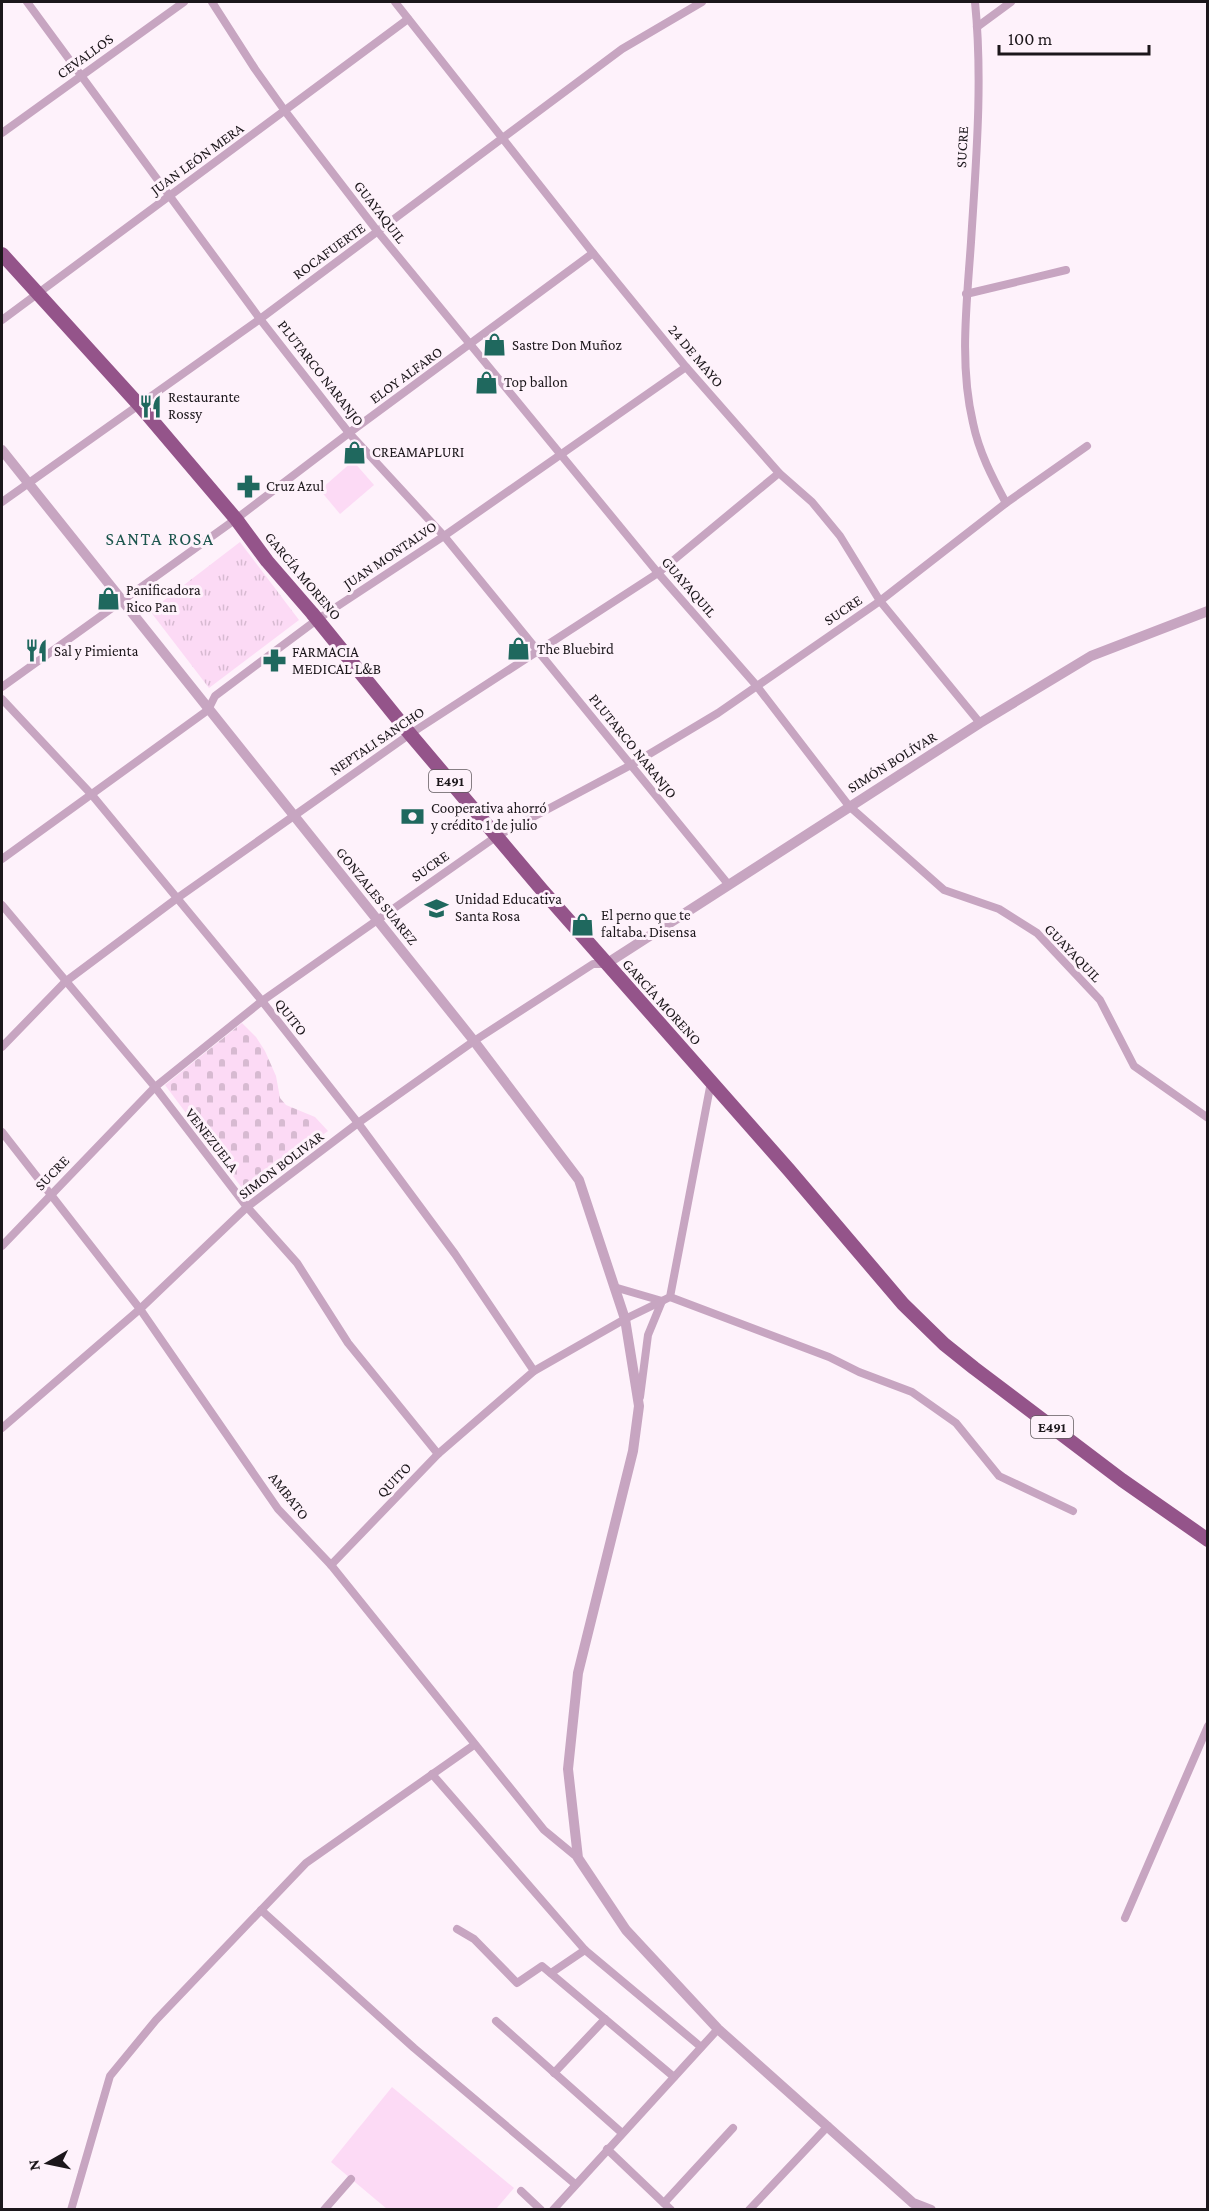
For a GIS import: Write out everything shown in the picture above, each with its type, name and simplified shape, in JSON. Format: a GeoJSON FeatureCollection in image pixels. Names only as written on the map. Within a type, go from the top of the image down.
{"type":"FeatureCollection","features":[{"type":"Feature","properties":{"kind":"highway","name":"GARCÍA MORENO"},"geometry":{"type":"LineString","coordinates":[[2,254],[140,406],[236,519],[267,561],[318,619],[410,734],[903,1304],[944,1344],[974,1368],[1122,1480],[1208,1540]]}},
{"type":"Feature","properties":{"kind":"street","name":"PLUTARCO NARANJO"},"geometry":{"type":"LineString","coordinates":[[27,2],[260,319],[349,432],[444,536],[729,884]]}},
{"type":"Feature","properties":{"kind":"street","name":"CEVALLOS"},"geometry":{"type":"LineString","coordinates":[[2,132],[184,2]]}},
{"type":"Feature","properties":{"kind":"street","name":"GUAYAQUIL"},"geometry":{"type":"LineString","coordinates":[[212,2],[285,111],[378,232],[658,573],[756,685],[849,806],[944,890],[999,909],[1037,933],[1100,1000],[1134,1066],[1208,1118]]}},
{"type":"Feature","properties":{"kind":"street","name":"24 DE MAYO"},"geometry":{"type":"LineString","coordinates":[[395,2],[686,367],[779,473],[812,502],[840,536],[880,601],[980,723]]}},
{"type":"Feature","properties":{"kind":"street","name":"ROCAFUERTE"},"geometry":{"type":"LineString","coordinates":[[2,502],[260,319],[622,49],[702,2]]}},
{"type":"Feature","properties":{"kind":"street","name":"SUCRE"},"geometry":{"type":"LineString","coordinates":[[975,2],[979,81],[966,294],[967,387],[972,422],[983,459],[1006,503]]}},
{"type":"Feature","properties":{"kind":"street"},"geometry":{"type":"LineString","coordinates":[[977,27],[1011,2]]}},
{"type":"Feature","properties":{"kind":"street","name":"JUAN LEÓN MERA"},"geometry":{"type":"LineString","coordinates":[[2,320],[408,19]]}},
{"type":"Feature","properties":{"kind":"street","name":"ELOY ALFARO"},"geometry":{"type":"LineString","coordinates":[[2,687],[120,600],[236,519],[349,432],[593,253]]}},
{"type":"Feature","properties":{"kind":"street"},"geometry":{"type":"LineString","coordinates":[[966,294],[1066,270]]}},
{"type":"Feature","properties":{"kind":"street","name":"JUAN MONTALVO"},"geometry":{"type":"LineString","coordinates":[[2,859],[208,710],[215,696],[318,619],[444,536],[686,367]]}},
{"type":"Feature","properties":{"kind":"street","name":"SUCRE"},"geometry":{"type":"LineString","coordinates":[[2,1246],[155,1087],[262,1001],[497,836],[631,765],[718,712],[880,601],[1006,503],[1087,446]]}},
{"type":"Feature","properties":{"kind":"street","name":"GONZALES SUAREZ"},"geometry":{"type":"LineString","coordinates":[[2,450],[474,1041],[579,1180],[625,1319],[639,1406],[633,1450],[578,1673],[568,1769],[578,1858]]}},
{"type":"Feature","properties":{"kind":"street","name":"NEPTALI SANCHO"},"geometry":{"type":"LineString","coordinates":[[2,1047],[65,982],[176,899],[410,734],[658,573],[779,473]]}},
{"type":"Feature","properties":{"kind":"street","name":"SIMÓN BOLÍVAR"},"geometry":{"type":"LineString","coordinates":[[606,963],[980,723],[1091,656],[1208,611]]}},
{"type":"Feature","properties":{"kind":"street","name":"QUITO"},"geometry":{"type":"LineString","coordinates":[[2,699],[92,795],[262,1001],[358,1123],[455,1254],[534,1371]]}},
{"type":"Feature","properties":{"kind":"street","name":"VENEZUELA"},"geometry":{"type":"LineString","coordinates":[[2,905],[155,1087],[247,1207],[297,1263],[348,1343],[438,1454]]}},
{"type":"Feature","properties":{"kind":"street","name":"SIMON BOLIVAR"},"geometry":{"type":"LineString","coordinates":[[2,1428],[141,1309],[247,1207],[358,1123],[474,1041],[593,964],[606,963]]}},
{"type":"Feature","properties":{"kind":"street"},"geometry":{"type":"LineString","coordinates":[[639,1406],[648,1335],[666,1299],[711,1082]]}},
{"type":"Feature","properties":{"kind":"street","name":"AMBATO"},"geometry":{"type":"LineString","coordinates":[[2,1132],[141,1309],[278,1509],[331,1565],[544,1830],[578,1858]]}},
{"type":"Feature","properties":{"kind":"street"},"geometry":{"type":"LineString","coordinates":[[614,1287],[666,1299],[829,1357],[859,1372],[912,1392],[956,1423],[999,1476],[1073,1511]]}},
{"type":"Feature","properties":{"kind":"street","name":"QUITO"},"geometry":{"type":"LineString","coordinates":[[331,1565],[438,1454],[534,1371],[625,1319],[666,1299]]}},
{"type":"Feature","properties":{"kind":"street"},"geometry":{"type":"LineString","coordinates":[[1125,1918],[1208,1726]]}},
{"type":"Feature","properties":{"kind":"street"},"geometry":{"type":"LineString","coordinates":[[71,2210],[110,2076],[156,2020],[306,1863],[474,1745]]}},
{"type":"Feature","properties":{"kind":"street"},"geometry":{"type":"LineString","coordinates":[[432,1774],[585,1950],[701,2047]]}},
{"type":"Feature","properties":{"kind":"street"},"geometry":{"type":"LineString","coordinates":[[578,1858],[626,1930],[718,2029],[828,2126],[913,2206],[931,2210]]}},
{"type":"Feature","properties":{"kind":"street"},"geometry":{"type":"LineString","coordinates":[[261,1910],[414,2048],[575,2184]]}},
{"type":"Feature","properties":{"kind":"street"},"geometry":{"type":"LineString","coordinates":[[458,1929],[474,1939],[517,1983],[543,1966],[674,2077]]}},
{"type":"Feature","properties":{"kind":"street"},"geometry":{"type":"LineString","coordinates":[[551,1973],[585,1950]]}},
{"type":"Feature","properties":{"kind":"street"},"geometry":{"type":"LineString","coordinates":[[554,2073],[605,2019]]}},
{"type":"Feature","properties":{"kind":"street"},"geometry":{"type":"LineString","coordinates":[[496,2021],[622,2133]]}},
{"type":"Feature","properties":{"kind":"street"},"geometry":{"type":"LineString","coordinates":[[554,2210],[575,2184],[718,2029]]}},
{"type":"Feature","properties":{"kind":"street"},"geometry":{"type":"LineString","coordinates":[[749,2210],[828,2126]]}},
{"type":"Feature","properties":{"kind":"street"},"geometry":{"type":"LineString","coordinates":[[664,2203],[733,2128]]}},
{"type":"Feature","properties":{"kind":"street"},"geometry":{"type":"LineString","coordinates":[[608,2149],[671,2210]]}},
{"type":"Feature","properties":{"kind":"street"},"geometry":{"type":"LineString","coordinates":[[324,2210],[351,2179]]}},
{"type":"Feature","properties":{"kind":"street"},"geometry":{"type":"LineString","coordinates":[[521,2191],[541,2210]]}},
{"type":"Feature","properties":{"kind":"green space"},"geometry":{"type":"Polygon","coordinates":[[[353,461],[374,485],[340,514],[320,490],[353,461]]]}},
{"type":"Feature","properties":{"kind":"green space"},"geometry":{"type":"Polygon","coordinates":[[[240,542],[299,620],[209,688],[150,611],[240,542]]]}},
{"type":"Feature","properties":{"kind":"green space"},"geometry":{"type":"Polygon","coordinates":[[[242,1023],[256,1037],[265,1051],[276,1076],[280,1098],[286,1105],[315,1117],[328,1131],[248,1189],[242,1188],[165,1085],[242,1023]]]}},
{"type":"Feature","properties":{"kind":"green space"},"geometry":{"type":"Polygon","coordinates":[[[392,2087],[514,2188],[496,2209],[387,2209],[331,2162],[392,2087]]]}},
{"type":"Feature","properties":{"kind":"place","name":"Sastre Don Muñoz"},"geometry":{"type":"Point","coordinates":[494,345]}},
{"type":"Feature","properties":{"kind":"place","name":"Top ballon"},"geometry":{"type":"Point","coordinates":[486,382]}},
{"type":"Feature","properties":{"kind":"place","name":"Restaurante Rossy"},"geometry":{"type":"Point","coordinates":[150,406]}},
{"type":"Feature","properties":{"kind":"place","name":"CREAMAPLURI"},"geometry":{"type":"Point","coordinates":[354,452]}},
{"type":"Feature","properties":{"kind":"place","name":"Cruz Azul"},"geometry":{"type":"Point","coordinates":[248,486]}},
{"type":"Feature","properties":{"kind":"place","name":"Panificadora Rico Pan"},"geometry":{"type":"Point","coordinates":[108,599]}},
{"type":"Feature","properties":{"kind":"place","name":"The Bluebird"},"geometry":{"type":"Point","coordinates":[519,649]}},
{"type":"Feature","properties":{"kind":"place","name":"Sal y Pimienta"},"geometry":{"type":"Point","coordinates":[36,651]}},
{"type":"Feature","properties":{"kind":"place","name":"FARMACIA MEDICAL L&B"},"geometry":{"type":"Point","coordinates":[274,661]}},
{"type":"Feature","properties":{"kind":"place","name":"Cooperativa ahorró y crédito 1 de julio"},"geometry":{"type":"Point","coordinates":[413,817]}},
{"type":"Feature","properties":{"kind":"place","name":"Unidad Educativa Santa Rosa"},"geometry":{"type":"Point","coordinates":[437,908]}},
{"type":"Feature","properties":{"kind":"place","name":"El perno que te faltaba. Disensa"},"geometry":{"type":"Point","coordinates":[583,924]}},
{"type":"Feature","properties":{"kind":"district","name":"SANTA ROSA"},"geometry":{"type":"Point","coordinates":[160,539]}}]}
